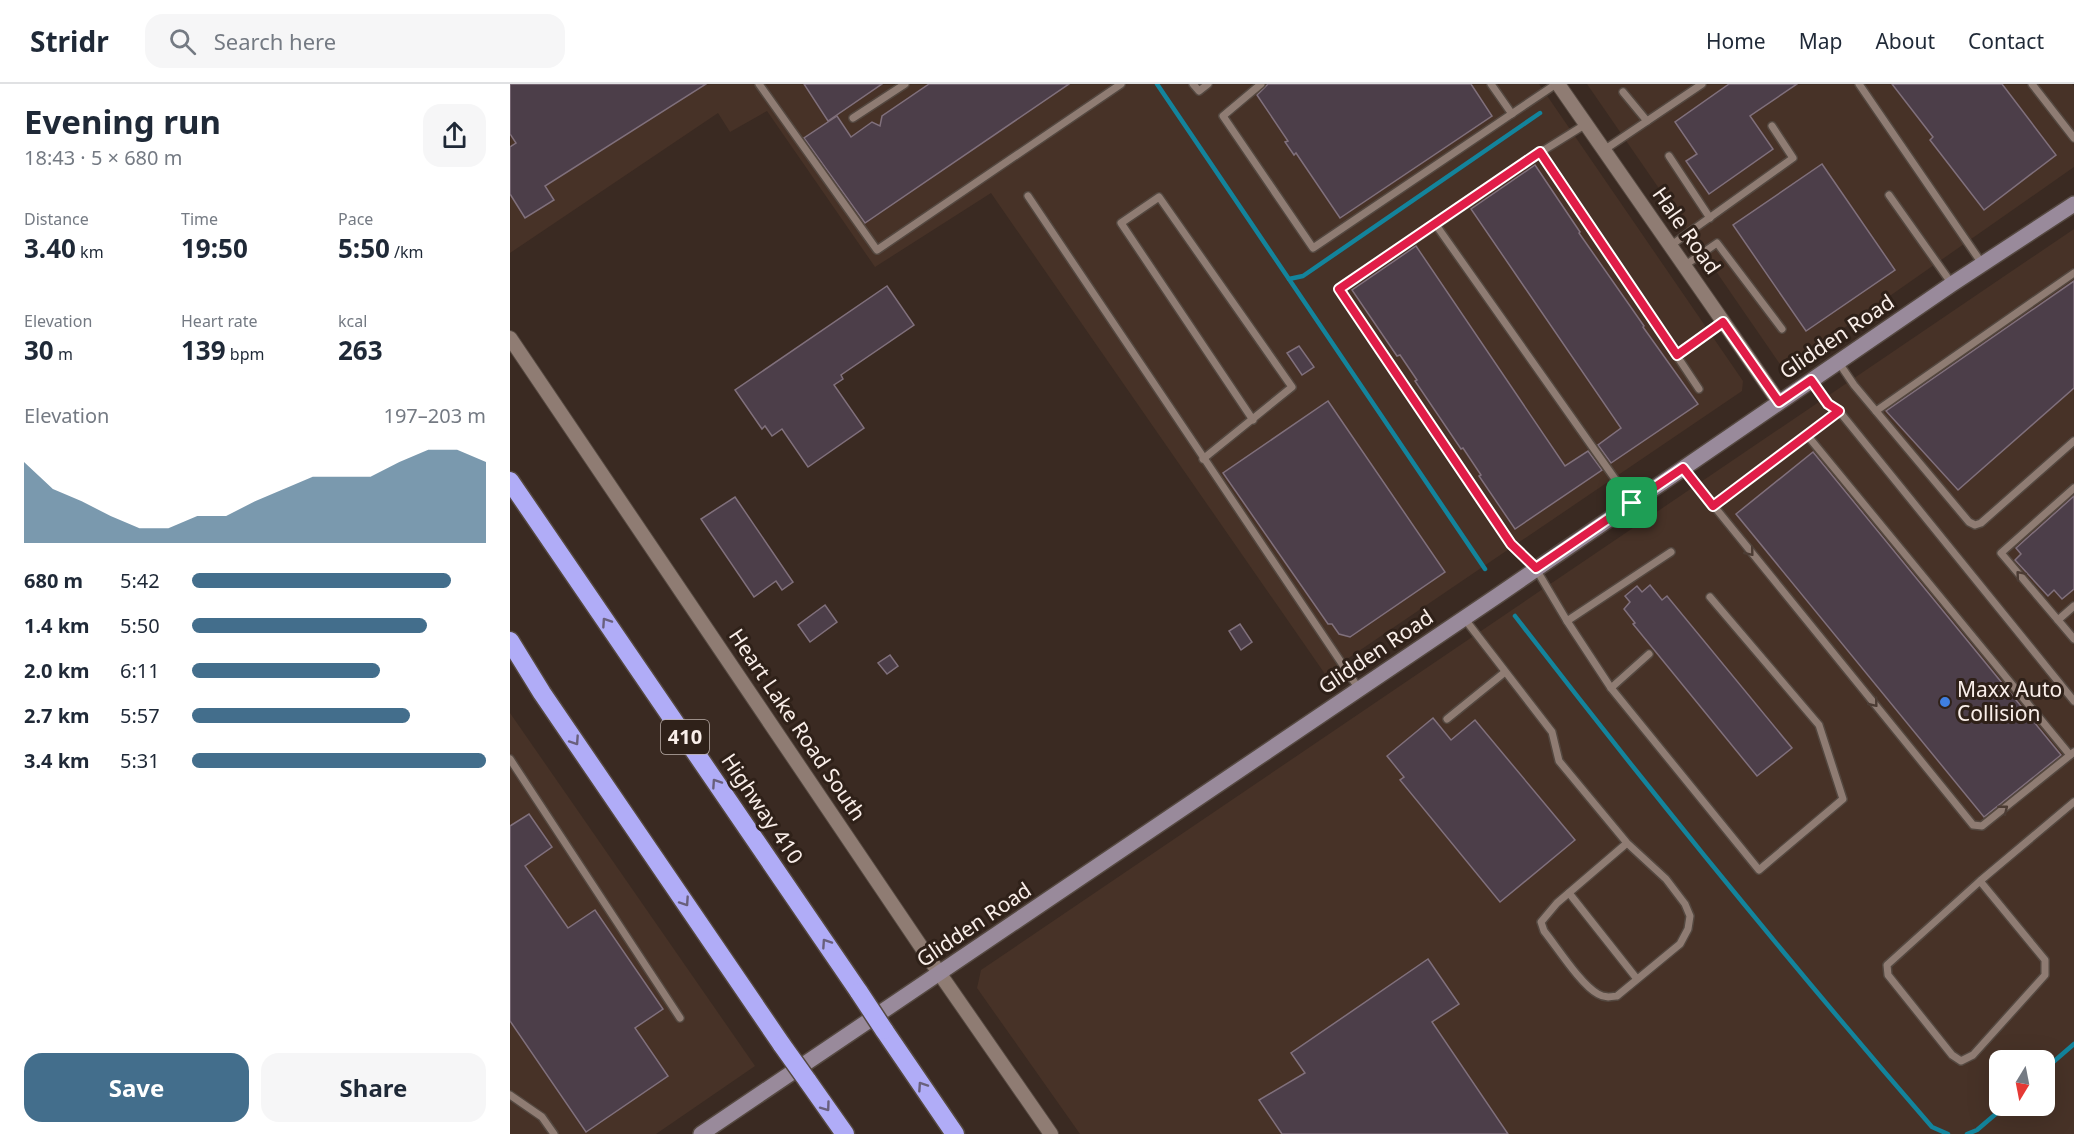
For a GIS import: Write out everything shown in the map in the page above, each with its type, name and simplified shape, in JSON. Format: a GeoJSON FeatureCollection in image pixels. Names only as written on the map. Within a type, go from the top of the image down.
{"type":"FeatureCollection","features":[{"type":"Feature","properties":{"kind":"highway","name":"Highway 410"},"geometry":{"type":"LineString","coordinates":[[510,481],[955,1134]]}},
{"type":"Feature","properties":{"kind":"highway"},"geometry":{"type":"LineString","coordinates":[[510,641],[542,693],[845,1134]]}},
{"type":"Feature","properties":{"kind":"highway"},"geometry":{"type":"LineString","coordinates":[[510,661],[542,693]]}},
{"type":"Feature","properties":{"kind":"street","name":"Hale Road"},"geometry":{"type":"LineString","coordinates":[[1557,84],[1779,402]]}},
{"type":"Feature","properties":{"kind":"street","name":"Glidden Road"},"geometry":{"type":"LineString","coordinates":[[701,1134],[1464,618],[1952,284],[2074,204]]}},
{"type":"Feature","properties":{"kind":"street","name":"Heart Lake Road South"},"geometry":{"type":"LineString","coordinates":[[510,338],[939,973],[1051,1134]]}},
{"type":"Feature","properties":{"kind":"lane"},"geometry":{"type":"LineString","coordinates":[[759,84],[877,250],[1121,84]]}},
{"type":"Feature","properties":{"kind":"lane"},"geometry":{"type":"LineString","coordinates":[[853,118],[905,84]]}},
{"type":"Feature","properties":{"kind":"lane"},"geometry":{"type":"LineString","coordinates":[[1194,84],[1200,91],[1208,84]]}},
{"type":"Feature","properties":{"kind":"lane"},"geometry":{"type":"LineString","coordinates":[[1261,84],[1223,116],[1312,248],[1557,84]]}},
{"type":"Feature","properties":{"kind":"lane"},"geometry":{"type":"LineString","coordinates":[[1491,84],[1512,114]]}},
{"type":"Feature","properties":{"kind":"lane"},"geometry":{"type":"LineString","coordinates":[[1604,150],[1702,84]]}},
{"type":"Feature","properties":{"kind":"lane"},"geometry":{"type":"LineString","coordinates":[[1859,84],[1983,265]]}},
{"type":"Feature","properties":{"kind":"lane"},"geometry":{"type":"LineString","coordinates":[[2032,84],[2074,138]]}},
{"type":"Feature","properties":{"kind":"lane"},"geometry":{"type":"LineString","coordinates":[[1623,92],[1647,121]]}},
{"type":"Feature","properties":{"kind":"lane"},"geometry":{"type":"LineString","coordinates":[[1586,124],[1540,152],[1339,289],[1511,544],[1536,568],[1567,621],[1611,688],[1759,870],[1843,800],[1819,725],[1710,597]]}},
{"type":"Feature","properties":{"kind":"lane"},"geometry":{"type":"LineString","coordinates":[[1670,246],[1793,158],[1772,126]]}},
{"type":"Feature","properties":{"kind":"lane"},"geometry":{"type":"LineString","coordinates":[[1540,152],[1700,388]]}},
{"type":"Feature","properties":{"kind":"lane"},"geometry":{"type":"LineString","coordinates":[[1669,156],[1710,218]]}},
{"type":"Feature","properties":{"kind":"lane"},"geometry":{"type":"LineString","coordinates":[[1889,195],[1952,284]]}},
{"type":"Feature","properties":{"kind":"lane"},"geometry":{"type":"LineString","coordinates":[[1028,196],[1359,689]]}},
{"type":"Feature","properties":{"kind":"lane"},"geometry":{"type":"LineString","coordinates":[[1203,459],[1253,420],[1292,387],[1159,197],[1121,223],[1253,420]]}},
{"type":"Feature","properties":{"kind":"lane"},"geometry":{"type":"LineString","coordinates":[[1436,225],[1632,503]]}},
{"type":"Feature","properties":{"kind":"lane"},"geometry":{"type":"LineString","coordinates":[[1684,266],[1717,243],[1782,329]]}},
{"type":"Feature","properties":{"kind":"lane"},"geometry":{"type":"LineString","coordinates":[[1876,411],[2074,273]]}},
{"type":"Feature","properties":{"kind":"lane"},"geometry":{"type":"LineString","coordinates":[[1677,355],[1723,322]]}},
{"type":"Feature","properties":{"kind":"lane"},"geometry":{"type":"LineString","coordinates":[[1838,362],[1969,522],[1975,525],[1981,523],[2074,441]]}},
{"type":"Feature","properties":{"kind":"lane"},"geometry":{"type":"LineString","coordinates":[[1811,380],[1828,404],[1839,411],[2074,701]]}},
{"type":"Feature","properties":{"kind":"lane"},"geometry":{"type":"LineString","coordinates":[[1713,506],[1839,411]]}},
{"type":"Feature","properties":{"kind":"lane"},"geometry":{"type":"LineString","coordinates":[[1683,468],[1973,825],[1982,826],[2072,754],[1807,435]]}},
{"type":"Feature","properties":{"kind":"lane"},"geometry":{"type":"LineString","coordinates":[[2074,488],[2001,553],[2074,639]]}},
{"type":"Feature","properties":{"kind":"lane"},"geometry":{"type":"LineString","coordinates":[[1567,621],[1671,552]]}},
{"type":"Feature","properties":{"kind":"lane"},"geometry":{"type":"LineString","coordinates":[[2058,620],[2074,606]]}},
{"type":"Feature","properties":{"kind":"lane"},"geometry":{"type":"LineString","coordinates":[[1464,618],[1552,732],[1559,761],[1627,843],[1666,879],[1686,904],[1690,915],[1688,929],[1680,944],[1617,996],[1608,998],[1598,994],[1587,985],[1544,931],[1541,922],[1569,893],[1627,843]]}},
{"type":"Feature","properties":{"kind":"lane"},"geometry":{"type":"LineString","coordinates":[[1611,688],[1649,654]]}},
{"type":"Feature","properties":{"kind":"lane"},"geometry":{"type":"LineString","coordinates":[[1447,719],[1505,672]]}},
{"type":"Feature","properties":{"kind":"lane"},"geometry":{"type":"LineString","coordinates":[[510,759],[680,1018]]}},
{"type":"Feature","properties":{"kind":"lane"},"geometry":{"type":"LineString","coordinates":[[1980,880],[2045,960],[2045,975],[1972,1054],[1961,1061],[1952,1055],[1888,975],[1887,965],[1980,880],[2074,802]]}},
{"type":"Feature","properties":{"kind":"lane"},"geometry":{"type":"LineString","coordinates":[[1569,893],[1638,979]]}},
{"type":"Feature","properties":{"kind":"lane"},"geometry":{"type":"LineString","coordinates":[[510,1095],[542,1117],[554,1134]]}},
{"type":"Feature","properties":{"kind":"shaded area"},"geometry":{"type":"Polygon","coordinates":[[[510,84],[1539,84],[1743,381],[1742,391],[1325,674],[991,193],[875,267],[767,111],[730,132],[718,113],[510,253],[510,84]]]}},
{"type":"Feature","properties":{"kind":"shaded area"},"geometry":{"type":"Polygon","coordinates":[[[1587,84],[2072,84],[2074,87],[2074,167],[1784,370],[1587,84]]]}},
{"type":"Feature","properties":{"kind":"shaded area"},"geometry":{"type":"Polygon","coordinates":[[[2074,229],[2074,1134],[1080,1134],[977,988],[981,970],[2074,229]]]}},
{"type":"Feature","properties":{"kind":"shaded area"},"geometry":{"type":"Polygon","coordinates":[[[510,713],[755,1066],[656,1134],[510,1134],[510,713]]]}},
{"type":"Feature","properties":{"kind":"building"},"geometry":{"type":"Polygon","coordinates":[[[510,84],[706,84],[545,186],[554,200],[525,218],[510,194],[510,147],[516,143],[510,134],[510,84]]]}},
{"type":"Feature","properties":{"kind":"building"},"geometry":{"type":"Polygon","coordinates":[[[804,84],[882,84],[828,121],[804,84]]]}},
{"type":"Feature","properties":{"kind":"building"},"geometry":{"type":"Polygon","coordinates":[[[929,84],[1069,84],[865,223],[804,138],[837,116],[851,137],[872,122],[880,126],[882,116],[929,84]]]}},
{"type":"Feature","properties":{"kind":"building"},"geometry":{"type":"Polygon","coordinates":[[[1268,84],[1471,84],[1492,116],[1340,218],[1296,153],[1294,155],[1285,142],[1288,141],[1257,95],[1268,84]]]}},
{"type":"Feature","properties":{"kind":"building"},"geometry":{"type":"Polygon","coordinates":[[[1729,84],[1797,84],[1750,116],[1773,149],[1709,194],[1686,161],[1697,154],[1675,122],[1729,84]]]}},
{"type":"Feature","properties":{"kind":"building"},"geometry":{"type":"Polygon","coordinates":[[[1892,84],[2002,84],[2056,155],[1984,210],[1930,140],[1933,137],[1892,84]]]}},
{"type":"Feature","properties":{"kind":"building"},"geometry":{"type":"Polygon","coordinates":[[[1822,164],[1895,270],[1806,331],[1733,225],[1822,164]]]}},
{"type":"Feature","properties":{"kind":"building"},"geometry":{"type":"Polygon","coordinates":[[[1535,165],[1643,327],[1698,404],[1611,463],[1598,445],[1621,428],[1471,209],[1535,165]]]}},
{"type":"Feature","properties":{"kind":"building"},"geometry":{"type":"Polygon","coordinates":[[[1416,246],[1565,466],[1588,451],[1602,470],[1515,529],[1463,448],[1461,449],[1415,381],[1417,380],[1400,355],[1397,356],[1352,290],[1416,246]]]}},
{"type":"Feature","properties":{"kind":"building"},"geometry":{"type":"Polygon","coordinates":[[[2074,281],[2074,388],[1958,490],[1886,411],[2074,281]]]}},
{"type":"Feature","properties":{"kind":"building"},"geometry":{"type":"Polygon","coordinates":[[[887,286],[914,325],[841,375],[843,379],[834,385],[864,428],[808,467],[782,429],[772,436],[765,426],[762,429],[735,390],[887,286]]]}},
{"type":"Feature","properties":{"kind":"building"},"geometry":{"type":"Polygon","coordinates":[[[1299,346],[1314,367],[1302,375],[1287,353],[1299,346]]]}},
{"type":"Feature","properties":{"kind":"building"},"geometry":{"type":"Polygon","coordinates":[[[1328,401],[1445,572],[1350,637],[1339,634],[1332,624],[1328,624],[1223,473],[1328,401]]]}},
{"type":"Feature","properties":{"kind":"building"},"geometry":{"type":"Polygon","coordinates":[[[1813,452],[2061,755],[1984,817],[1736,514],[1813,452]]]}},
{"type":"Feature","properties":{"kind":"building"},"geometry":{"type":"Polygon","coordinates":[[[2074,496],[2074,589],[2062,599],[2054,590],[2048,596],[2015,560],[2021,554],[2016,548],[2074,496]]]}},
{"type":"Feature","properties":{"kind":"building"},"geometry":{"type":"Polygon","coordinates":[[[735,497],[793,582],[782,590],[776,581],[754,597],[701,519],[735,497]]]}},
{"type":"Feature","properties":{"kind":"building"},"geometry":{"type":"Polygon","coordinates":[[[1650,585],[1662,600],[1667,596],[1792,748],[1757,776],[1633,624],[1635,623],[1624,609],[1630,602],[1625,596],[1637,586],[1642,592],[1650,585]]]}},
{"type":"Feature","properties":{"kind":"building"},"geometry":{"type":"Polygon","coordinates":[[[825,605],[837,622],[810,642],[798,625],[825,605]]]}},
{"type":"Feature","properties":{"kind":"building"},"geometry":{"type":"Polygon","coordinates":[[[1240,624],[1252,642],[1241,650],[1229,631],[1240,624]]]}},
{"type":"Feature","properties":{"kind":"building"},"geometry":{"type":"Polygon","coordinates":[[[890,655],[898,666],[887,674],[878,663],[890,655]]]}},
{"type":"Feature","properties":{"kind":"building"},"geometry":{"type":"Polygon","coordinates":[[[1433,718],[1451,740],[1475,720],[1575,840],[1500,902],[1400,780],[1404,777],[1387,756],[1433,718]]]}},
{"type":"Feature","properties":{"kind":"building"},"geometry":{"type":"Polygon","coordinates":[[[529,814],[552,847],[525,866],[568,928],[595,910],[663,1009],[635,1028],[668,1076],[586,1132],[510,1021],[510,826],[529,814]]]}},
{"type":"Feature","properties":{"kind":"building"},"geometry":{"type":"Polygon","coordinates":[[[1428,959],[1459,1004],[1432,1022],[1508,1134],[1282,1134],[1259,1100],[1305,1073],[1291,1053],[1428,959]]]}},
{"type":"Feature","properties":{"kind":"waterway"},"geometry":{"type":"LineString","coordinates":[[1157,84],[1485,569]]}},
{"type":"Feature","properties":{"kind":"waterway"},"geometry":{"type":"LineString","coordinates":[[1289,279],[1303,276],[1540,113]]}},
{"type":"Feature","properties":{"kind":"waterway"},"geometry":{"type":"LineString","coordinates":[[1515,616],[1616,746],[1825,1002],[1932,1127],[1948,1134]]}},
{"type":"Feature","properties":{"kind":"waterway"},"geometry":{"type":"LineString","coordinates":[[2055,1060],[2074,1044]]}},
{"type":"Feature","properties":{"kind":"waterway"},"geometry":{"type":"LineString","coordinates":[[1967,1134],[1977,1130],[1993,1116]]}},
{"type":"Feature","properties":{"kind":"place","name":"Maxx Auto Collision"},"geometry":{"type":"Point","coordinates":[1945,702]}},
{"type":"Feature","properties":{"kind":"route"},"geometry":{"type":"LineString","coordinates":[[1540,152],[1677,355],[1723,322],[1779,402],[1811,380],[1828,404],[1839,411],[1713,506],[1683,468],[1632,503],[1536,568],[1511,544],[1339,289],[1540,152]]}}]}
